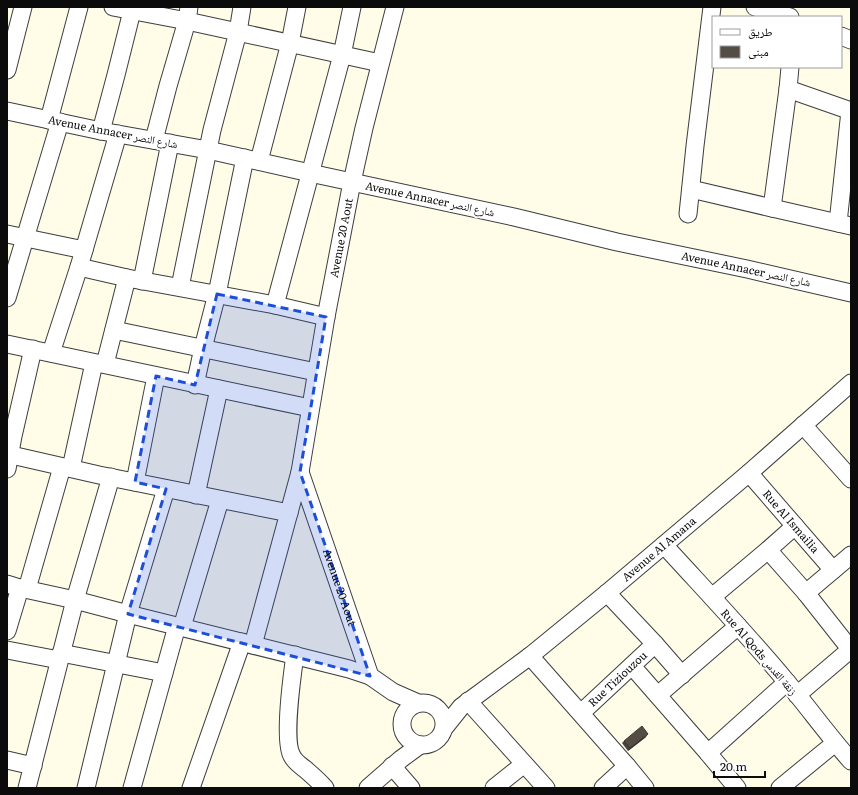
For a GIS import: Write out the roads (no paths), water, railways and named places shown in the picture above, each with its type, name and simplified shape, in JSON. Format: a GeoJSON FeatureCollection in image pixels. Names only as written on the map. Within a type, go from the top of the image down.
{"type":"FeatureCollection","features":[{"type":"Feature","properties":{"kind":"street"},"geometry":{"type":"LineString","coordinates":[[7,70],[23,7]]}},
{"type":"Feature","properties":{"kind":"street"},"geometry":{"type":"LineString","coordinates":[[7,298],[26,238],[55,121],[79,7]]}},
{"type":"Feature","properties":{"kind":"street"},"geometry":{"type":"LineString","coordinates":[[113,7],[188,14],[238,32],[380,62]]}},
{"type":"Feature","properties":{"kind":"street"},"geometry":{"type":"LineString","coordinates":[[180,287],[212,130],[238,32],[242,7]]}},
{"type":"Feature","properties":{"kind":"street"},"geometry":{"type":"LineString","coordinates":[[195,385],[203,348],[252,160],[290,43],[297,7]]}},
{"type":"Feature","properties":{"kind":"street"},"geometry":{"type":"LineString","coordinates":[[275,305],[342,55],[352,7]]}},
{"type":"Feature","properties":{"kind":"street","name":"Avenue 20 Aout"},"geometry":{"type":"LineString","coordinates":[[191,788],[247,644],[289,513],[300,472],[316,372],[352,182],[380,62],[395,7]]}},
{"type":"Feature","properties":{"kind":"street"},"geometry":{"type":"LineString","coordinates":[[688,214],[712,7]]}},
{"type":"Feature","properties":{"kind":"street"},"geometry":{"type":"LineString","coordinates":[[755,7],[786,16]]}},
{"type":"Feature","properties":{"kind":"street"},"geometry":{"type":"LineString","coordinates":[[101,131],[132,9]]}},
{"type":"Feature","properties":{"kind":"street"},"geometry":{"type":"LineString","coordinates":[[7,631],[18,587],[66,468],[100,363],[135,279],[162,141],[168,86],[188,14]]}},
{"type":"Feature","properties":{"kind":"street"},"geometry":{"type":"LineString","coordinates":[[772,208],[790,68]]}},
{"type":"Feature","properties":{"kind":"street"},"geometry":{"type":"LineString","coordinates":[[691,189],[844,225],[850,111],[788,89]]}},
{"type":"Feature","properties":{"kind":"street","name":"Avenue Annacer شارع النصر"},"geometry":{"type":"LineString","coordinates":[[7,111],[101,131],[208,150],[851,293]]}},
{"type":"Feature","properties":{"kind":"street"},"geometry":{"type":"LineString","coordinates":[[51,353],[79,267],[118,134]]}},
{"type":"Feature","properties":{"kind":"street"},"geometry":{"type":"LineString","coordinates":[[7,234],[84,250]]}},
{"type":"Feature","properties":{"kind":"street"},"geometry":{"type":"LineString","coordinates":[[79,267],[275,305],[326,317]]}},
{"type":"Feature","properties":{"kind":"street"},"geometry":{"type":"LineString","coordinates":[[114,330],[316,372]]}},
{"type":"Feature","properties":{"kind":"street"},"geometry":{"type":"LineString","coordinates":[[7,344],[100,363],[195,385],[310,408]]}},
{"type":"Feature","properties":{"kind":"street"},"geometry":{"type":"LineString","coordinates":[[33,350],[8,459],[66,468],[289,513]]}},
{"type":"Feature","properties":{"kind":"street"},"geometry":{"type":"LineString","coordinates":[[135,482],[156,376]]}},
{"type":"Feature","properties":{"kind":"street","name":"Avenue Al Amana"},"geometry":{"type":"LineString","coordinates":[[409,734],[429,745],[436,741],[442,735],[445,727],[464,704],[530,656],[607,593],[749,473],[851,383]]}},
{"type":"Feature","properties":{"kind":"street"},"geometry":{"type":"LineString","coordinates":[[196,495],[219,389]]}},
{"type":"Feature","properties":{"kind":"street"},"geometry":{"type":"LineString","coordinates":[[803,425],[851,480]]}},
{"type":"Feature","properties":{"kind":"street","name":"Avenue 20 Aout"},"geometry":{"type":"LineString","coordinates":[[300,472],[370,676]]}},
{"type":"Feature","properties":{"kind":"street","name":"Rue Al Ismailia"},"geometry":{"type":"LineString","coordinates":[[749,473],[834,570]]}},
{"type":"Feature","properties":{"kind":"street"},"geometry":{"type":"LineString","coordinates":[[27,788],[75,600],[111,477]]}},
{"type":"Feature","properties":{"kind":"street"},"geometry":{"type":"LineString","coordinates":[[86,788],[128,614],[166,489]]}},
{"type":"Feature","properties":{"kind":"street"},"geometry":{"type":"LineString","coordinates":[[132,788],[164,673],[220,500]]}},
{"type":"Feature","properties":{"kind":"street"},"geometry":{"type":"LineString","coordinates":[[712,597],[795,526]]}},
{"type":"Feature","properties":{"kind":"street","name":"Rue Al Qods زنقة القدس"},"geometry":{"type":"LineString","coordinates":[[664,545],[787,682],[845,752]]}},
{"type":"Feature","properties":{"kind":"street"},"geometry":{"type":"LineString","coordinates":[[768,550],[806,593],[851,650],[797,695]]}},
{"type":"Feature","properties":{"kind":"street"},"geometry":{"type":"LineString","coordinates":[[806,593],[851,555]]}},
{"type":"Feature","properties":{"kind":"street"},"geometry":{"type":"LineString","coordinates":[[18,587],[349,669],[370,676],[393,692],[426,704],[440,711],[444,718],[445,727]]}},
{"type":"Feature","properties":{"kind":"street"},"geometry":{"type":"LineString","coordinates":[[607,593],[682,675]]}},
{"type":"Feature","properties":{"kind":"street"},"geometry":{"type":"LineString","coordinates":[[658,695],[738,626]]}},
{"type":"Feature","properties":{"kind":"street","name":"Rue Tiziouzou"},"geometry":{"type":"LineString","coordinates":[[581,713],[655,644]]}},
{"type":"Feature","properties":{"kind":"street"},"geometry":{"type":"LineString","coordinates":[[7,650],[117,664],[164,673]]}},
{"type":"Feature","properties":{"kind":"street"},"geometry":{"type":"LineString","coordinates":[[295,655],[289,705],[289,748],[291,755],[298,764],[326,788]]}},
{"type":"Feature","properties":{"kind":"street"},"geometry":{"type":"LineString","coordinates":[[530,656],[627,766],[644,788]]}},
{"type":"Feature","properties":{"kind":"street"},"geometry":{"type":"LineString","coordinates":[[632,666],[737,788]]}},
{"type":"Feature","properties":{"kind":"street"},"geometry":{"type":"LineString","coordinates":[[708,753],[787,682]]}},
{"type":"Feature","properties":{"kind":"street"},"geometry":{"type":"LineString","coordinates":[[393,692],[409,734]]}},
{"type":"Feature","properties":{"kind":"street"},"geometry":{"type":"LineString","coordinates":[[426,704],[464,704],[546,788]]}},
{"type":"Feature","properties":{"kind":"street","name":"Avenue Al Amana"},"geometry":{"type":"LineString","coordinates":[[368,788],[397,762],[409,734],[405,713],[410,707],[426,704]]}},
{"type":"Feature","properties":{"kind":"street"},"geometry":{"type":"LineString","coordinates":[[780,788],[845,752]]}},
{"type":"Feature","properties":{"kind":"street"},"geometry":{"type":"LineString","coordinates":[[7,760],[33,766]]}},
{"type":"Feature","properties":{"kind":"street"},"geometry":{"type":"LineString","coordinates":[[397,762],[411,788]]}},
{"type":"Feature","properties":{"kind":"street"},"geometry":{"type":"LineString","coordinates":[[494,788],[524,764]]}},
{"type":"Feature","properties":{"kind":"street"},"geometry":{"type":"LineString","coordinates":[[603,788],[627,766]]}}]}
